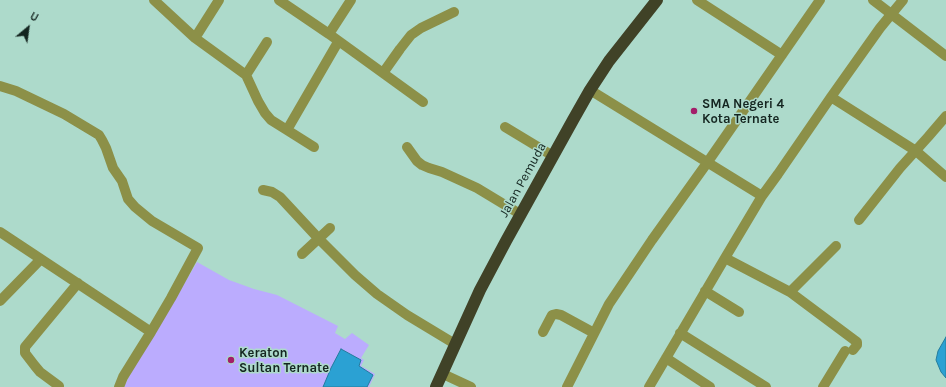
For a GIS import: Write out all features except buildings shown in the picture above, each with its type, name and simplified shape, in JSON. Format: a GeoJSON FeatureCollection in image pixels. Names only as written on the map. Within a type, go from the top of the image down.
{"type":"FeatureCollection","features":[{"type":"Feature","properties":{"kind":"highway","name":"Jalan Pemuda"},"geometry":{"type":"LineString","coordinates":[[436,387],[480,290],[520,214],[590,90],[609,61],[658,0]]}},
{"type":"Feature","properties":{"kind":"street"},"geometry":{"type":"LineString","coordinates":[[154,0],[207,47],[246,75],[258,101],[271,120],[314,147]]}},
{"type":"Feature","properties":{"kind":"street"},"geometry":{"type":"LineString","coordinates":[[196,38],[219,0]]}},
{"type":"Feature","properties":{"kind":"street"},"geometry":{"type":"LineString","coordinates":[[279,0],[423,102]]}},
{"type":"Feature","properties":{"kind":"street"},"geometry":{"type":"LineString","coordinates":[[329,34],[351,0]]}},
{"type":"Feature","properties":{"kind":"street"},"geometry":{"type":"LineString","coordinates":[[697,0],[782,55]]}},
{"type":"Feature","properties":{"kind":"street"},"geometry":{"type":"LineString","coordinates":[[567,387],[610,304],[652,240],[820,0]]}},
{"type":"Feature","properties":{"kind":"street"},"geometry":{"type":"LineString","coordinates":[[873,0],[946,56]]}},
{"type":"Feature","properties":{"kind":"street"},"geometry":{"type":"LineString","coordinates":[[649,387],[762,196],[880,28],[903,0]]}},
{"type":"Feature","properties":{"kind":"street"},"geometry":{"type":"LineString","coordinates":[[383,73],[411,35],[454,12]]}},
{"type":"Feature","properties":{"kind":"street"},"geometry":{"type":"LineString","coordinates":[[246,75],[267,42]]}},
{"type":"Feature","properties":{"kind":"street"},"geometry":{"type":"LineString","coordinates":[[287,130],[338,42]]}},
{"type":"Feature","properties":{"kind":"street"},"geometry":{"type":"LineString","coordinates":[[0,86],[16,91],[64,114],[99,135],[106,148],[113,168],[122,181],[128,199],[134,207],[152,221],[198,248],[171,298],[123,377],[119,387]]}},
{"type":"Feature","properties":{"kind":"street"},"geometry":{"type":"LineString","coordinates":[[590,90],[762,196]]}},
{"type":"Feature","properties":{"kind":"street"},"geometry":{"type":"LineString","coordinates":[[831,97],[916,151],[946,177]]}},
{"type":"Feature","properties":{"kind":"street"},"geometry":{"type":"LineString","coordinates":[[859,220],[900,168],[946,116]]}},
{"type":"Feature","properties":{"kind":"street"},"geometry":{"type":"LineString","coordinates":[[505,127],[553,156]]}},
{"type":"Feature","properties":{"kind":"street"},"geometry":{"type":"LineString","coordinates":[[407,147],[417,161],[422,165],[442,172],[477,188],[520,214]]}},
{"type":"Feature","properties":{"kind":"street"},"geometry":{"type":"LineString","coordinates":[[263,190],[272,192],[280,197],[319,239],[355,275],[377,294],[407,315],[455,344]]}},
{"type":"Feature","properties":{"kind":"street"},"geometry":{"type":"LineString","coordinates":[[302,254],[330,228]]}},
{"type":"Feature","properties":{"kind":"street"},"geometry":{"type":"LineString","coordinates":[[0,232],[151,332]]}},
{"type":"Feature","properties":{"kind":"street"},"geometry":{"type":"LineString","coordinates":[[790,292],[836,246]]}},
{"type":"Feature","properties":{"kind":"street"},"geometry":{"type":"LineString","coordinates":[[724,258],[790,292],[857,342],[857,345],[849,351],[823,387]]}},
{"type":"Feature","properties":{"kind":"street"},"geometry":{"type":"LineString","coordinates":[[0,301],[41,259]]}},
{"type":"Feature","properties":{"kind":"street"},"geometry":{"type":"LineString","coordinates":[[59,386],[40,372],[25,353],[25,347],[78,283]]}},
{"type":"Feature","properties":{"kind":"street"},"geometry":{"type":"LineString","coordinates":[[705,291],[739,312]]}},
{"type":"Feature","properties":{"kind":"street"},"geometry":{"type":"LineString","coordinates":[[543,332],[552,315],[556,314],[594,333]]}},
{"type":"Feature","properties":{"kind":"street"},"geometry":{"type":"LineString","coordinates":[[680,333],[766,387]]}},
{"type":"Feature","properties":{"kind":"street"},"geometry":{"type":"LineString","coordinates":[[666,358],[710,387]]}},
{"type":"Feature","properties":{"kind":"street"},"geometry":{"type":"LineString","coordinates":[[443,374],[471,387]]}},
{"type":"Feature","properties":{"kind":"shaded area"},"geometry":{"type":"Polygon","coordinates":[[[197,262],[229,280],[277,295],[338,326],[335,333],[345,339],[352,333],[369,345],[361,358],[364,360],[361,366],[375,374],[369,387],[124,387],[134,366],[197,262]]]}},
{"type":"Feature","properties":{"kind":"water"},"geometry":{"type":"Polygon","coordinates":[[[946,337],[946,378],[941,372],[936,360],[938,351],[946,337]]]}},
{"type":"Feature","properties":{"kind":"water"},"geometry":{"type":"Polygon","coordinates":[[[341,349],[361,360],[359,366],[373,375],[367,387],[323,387],[341,349]]]}},
{"type":"Feature","properties":{"kind":"place","name":"SMA Negeri 4 Kota Ternate"},"geometry":{"type":"Point","coordinates":[694,111]}},
{"type":"Feature","properties":{"kind":"place","name":"Keraton Sultan Ternate"},"geometry":{"type":"Point","coordinates":[231,360]}}]}
